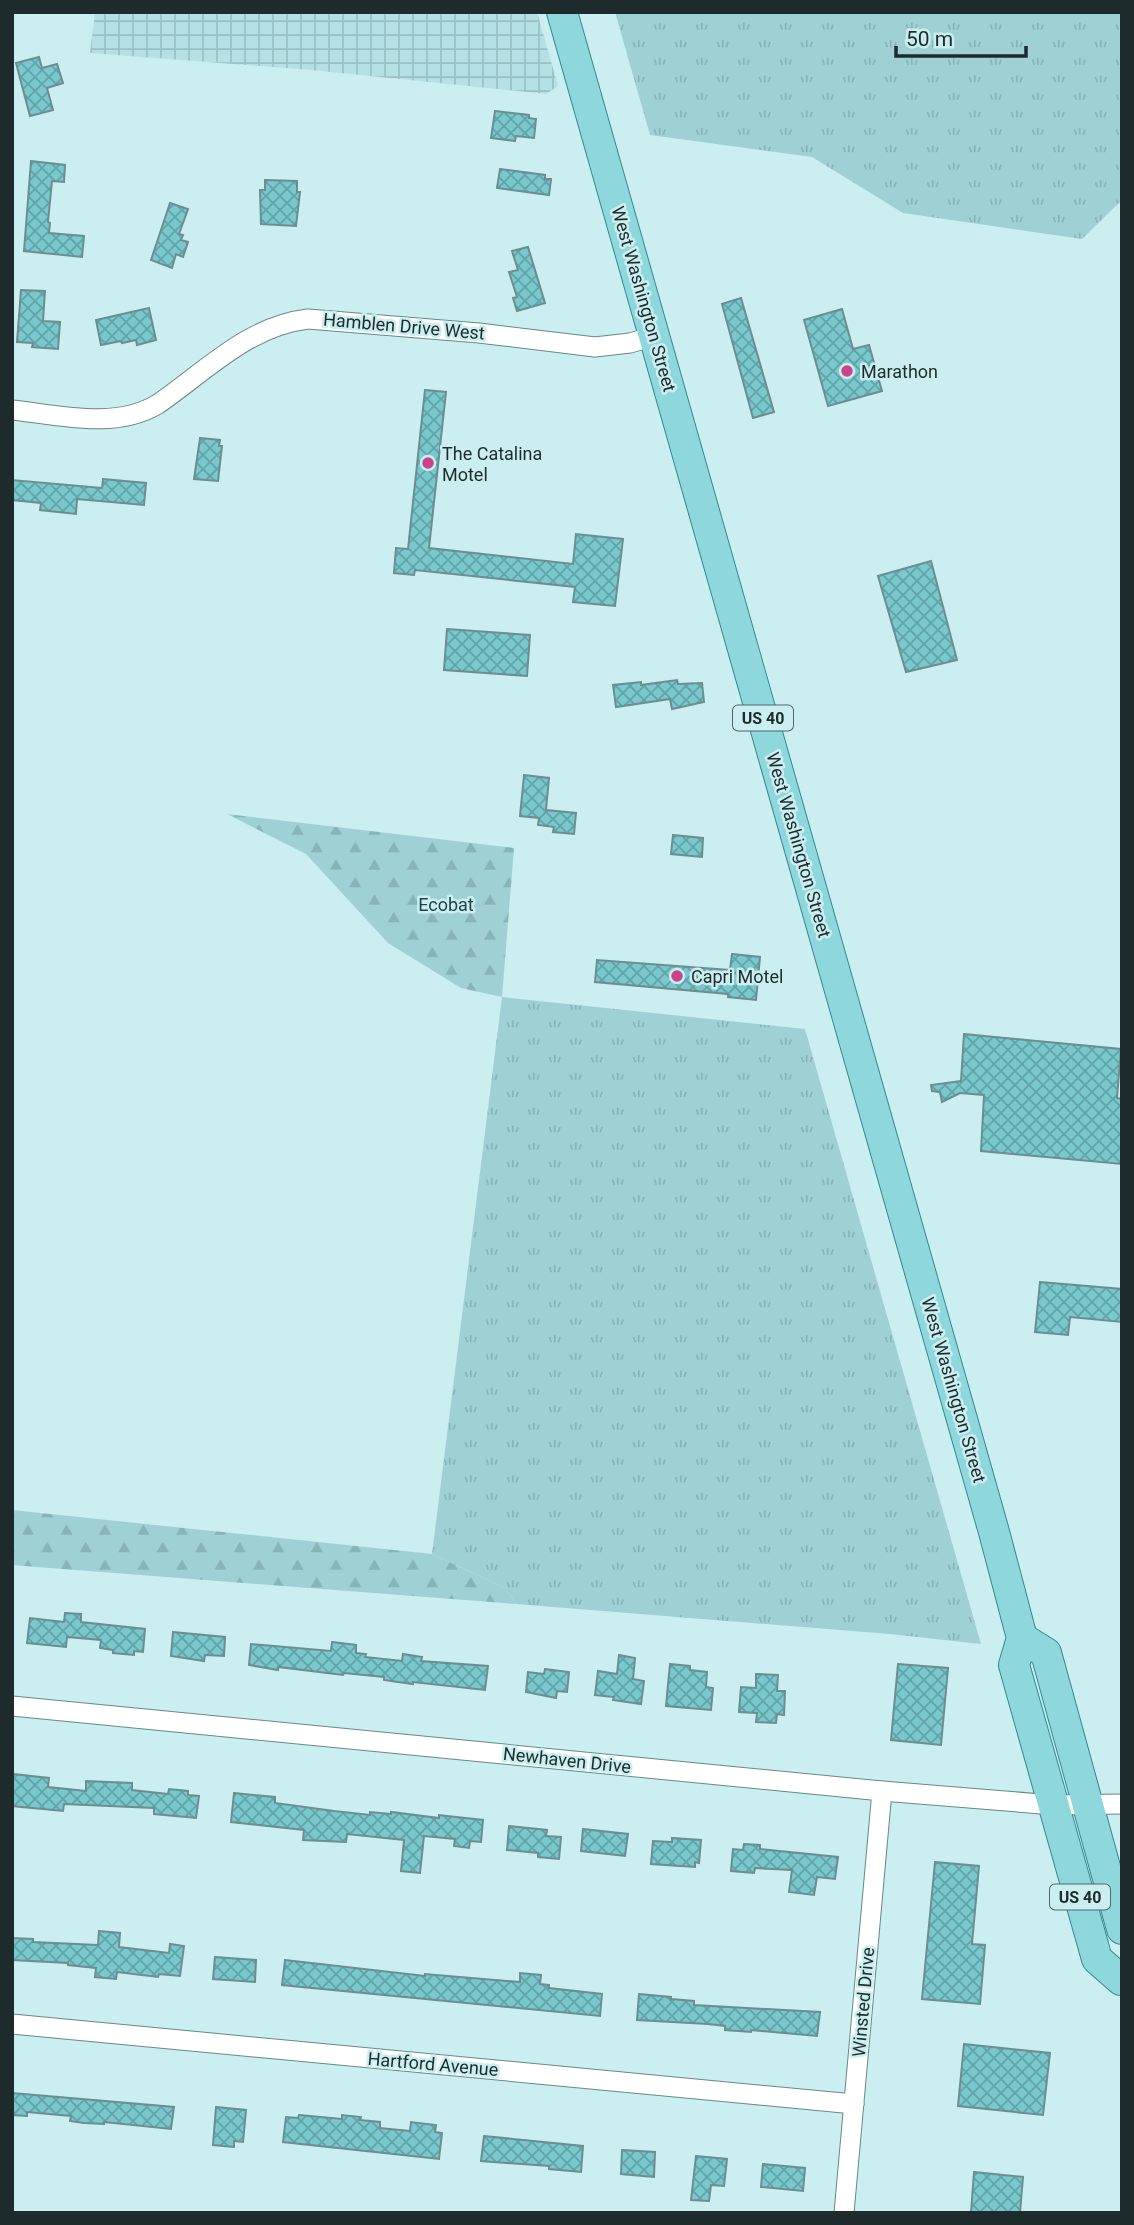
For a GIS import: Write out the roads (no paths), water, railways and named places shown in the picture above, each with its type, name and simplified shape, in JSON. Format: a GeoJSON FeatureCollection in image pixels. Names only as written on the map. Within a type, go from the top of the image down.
{"type":"FeatureCollection","features":[{"type":"Feature","properties":{"kind":"main road","name":"West Washington Street"},"geometry":{"type":"LineString","coordinates":[[562,12],[1022,1638],[1014,1665],[1097,1959],[1122,1980]]}},
{"type":"Feature","properties":{"kind":"main road","name":"US 40"},"geometry":{"type":"LineString","coordinates":[[1022,1638],[1046,1653],[1122,1929]]}},
{"type":"Feature","properties":{"kind":"street","name":"Hamblen Drive West"},"geometry":{"type":"LineString","coordinates":[[12,410],[107,419],[133,415],[158,404],[259,332],[282,323],[300,320],[333,319],[478,332],[595,347],[630,343],[655,336]]}},
{"type":"Feature","properties":{"kind":"street","name":"Newhaven Drive"},"geometry":{"type":"LineString","coordinates":[[12,1706],[882,1791],[1054,1805],[1122,1804]]}},
{"type":"Feature","properties":{"kind":"street","name":"Winsted Drive"},"geometry":{"type":"LineString","coordinates":[[844,2213],[882,1791]]}},
{"type":"Feature","properties":{"kind":"street","name":"Hartford Avenue"},"geometry":{"type":"LineString","coordinates":[[12,2024],[853,2104]]}},
{"type":"Feature","properties":{"kind":"place","name":"Marathon"},"geometry":{"type":"Point","coordinates":[847,371]}},
{"type":"Feature","properties":{"kind":"place","name":"The Catalina Motel"},"geometry":{"type":"Point","coordinates":[428,463]}},
{"type":"Feature","properties":{"kind":"place","name":"Capri Motel"},"geometry":{"type":"Point","coordinates":[677,976]}},
{"type":"Feature","properties":{"kind":"park label","name":"Ecobat"},"geometry":{"type":"Point","coordinates":[446,904]}}]}
